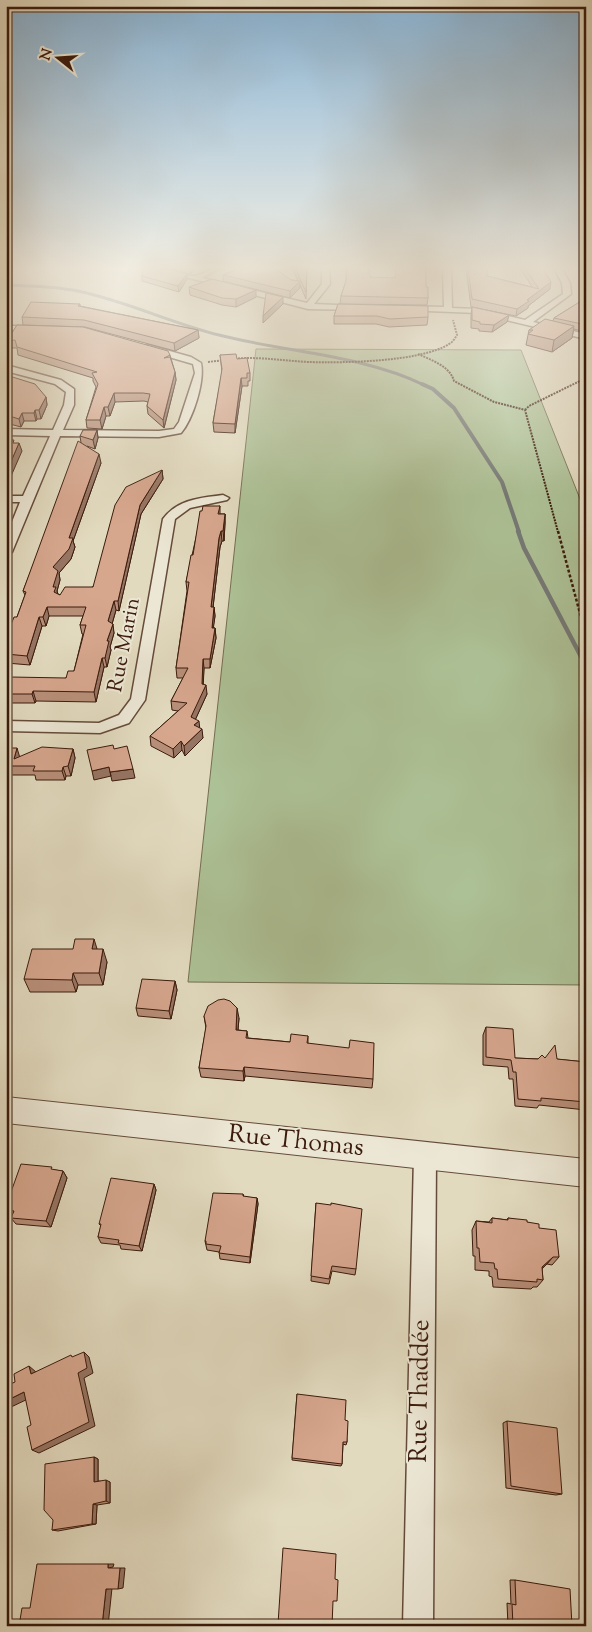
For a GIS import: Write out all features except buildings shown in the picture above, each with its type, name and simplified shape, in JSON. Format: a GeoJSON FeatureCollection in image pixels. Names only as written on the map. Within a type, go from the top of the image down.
{"type":"FeatureCollection","features":[{"type":"Feature","properties":{"kind":"street"},"geometry":{"type":"LineString","coordinates":[[6,432],[159,434],[176,431],[184,423],[199,373],[197,363],[141,346]]}},
{"type":"Feature","properties":{"kind":"street"},"geometry":{"type":"LineString","coordinates":[[6,368],[58,382],[71,391],[69,405],[27,499],[6,552]]}},
{"type":"Feature","properties":{"kind":"street"},"geometry":{"type":"LineString","coordinates":[[6,498],[27,499]]}},
{"type":"Feature","properties":{"kind":"street","name":"Rue Marin"},"geometry":{"type":"LineString","coordinates":[[6,726],[100,728],[124,718],[138,700],[169,520],[174,511],[189,503],[223,498]]}},
{"type":"Feature","properties":{"kind":"street","name":"Rue Thomas"},"geometry":{"type":"LineString","coordinates":[[6,1110],[586,1173]]}},
{"type":"Feature","properties":{"kind":"street","name":"Rue Thaddée"},"geometry":{"type":"LineString","coordinates":[[418,1626],[425,1156]]}},
{"type":"Feature","properties":{"kind":"path"},"geometry":{"type":"LineString","coordinates":[[197,363],[247,357],[309,362],[349,362],[418,354],[449,344]]}},
{"type":"Feature","properties":{"kind":"path"},"geometry":{"type":"LineString","coordinates":[[418,354],[440,364],[452,374],[454,381],[494,402],[525,410],[586,378]]}},
{"type":"Feature","properties":{"kind":"path"},"geometry":{"type":"LineString","coordinates":[[525,410],[586,636]]}},
{"type":"Feature","properties":{"kind":"green space"},"geometry":{"type":"Polygon","coordinates":[[[256,349],[521,350],[586,514],[586,985],[188,982],[256,349]]]}},
{"type":"Feature","properties":{"kind":"waterway"},"geometry":{"type":"LineString","coordinates":[[262,344],[349,360],[400,375],[424,385]]}},
{"type":"Feature","properties":{"kind":"waterway"},"geometry":{"type":"LineString","coordinates":[[422,384],[433,389],[454,408],[502,482],[519,532]]}},
{"type":"Feature","properties":{"kind":"waterway"},"geometry":{"type":"LineString","coordinates":[[518,531],[524,548],[586,666]]}}]}
